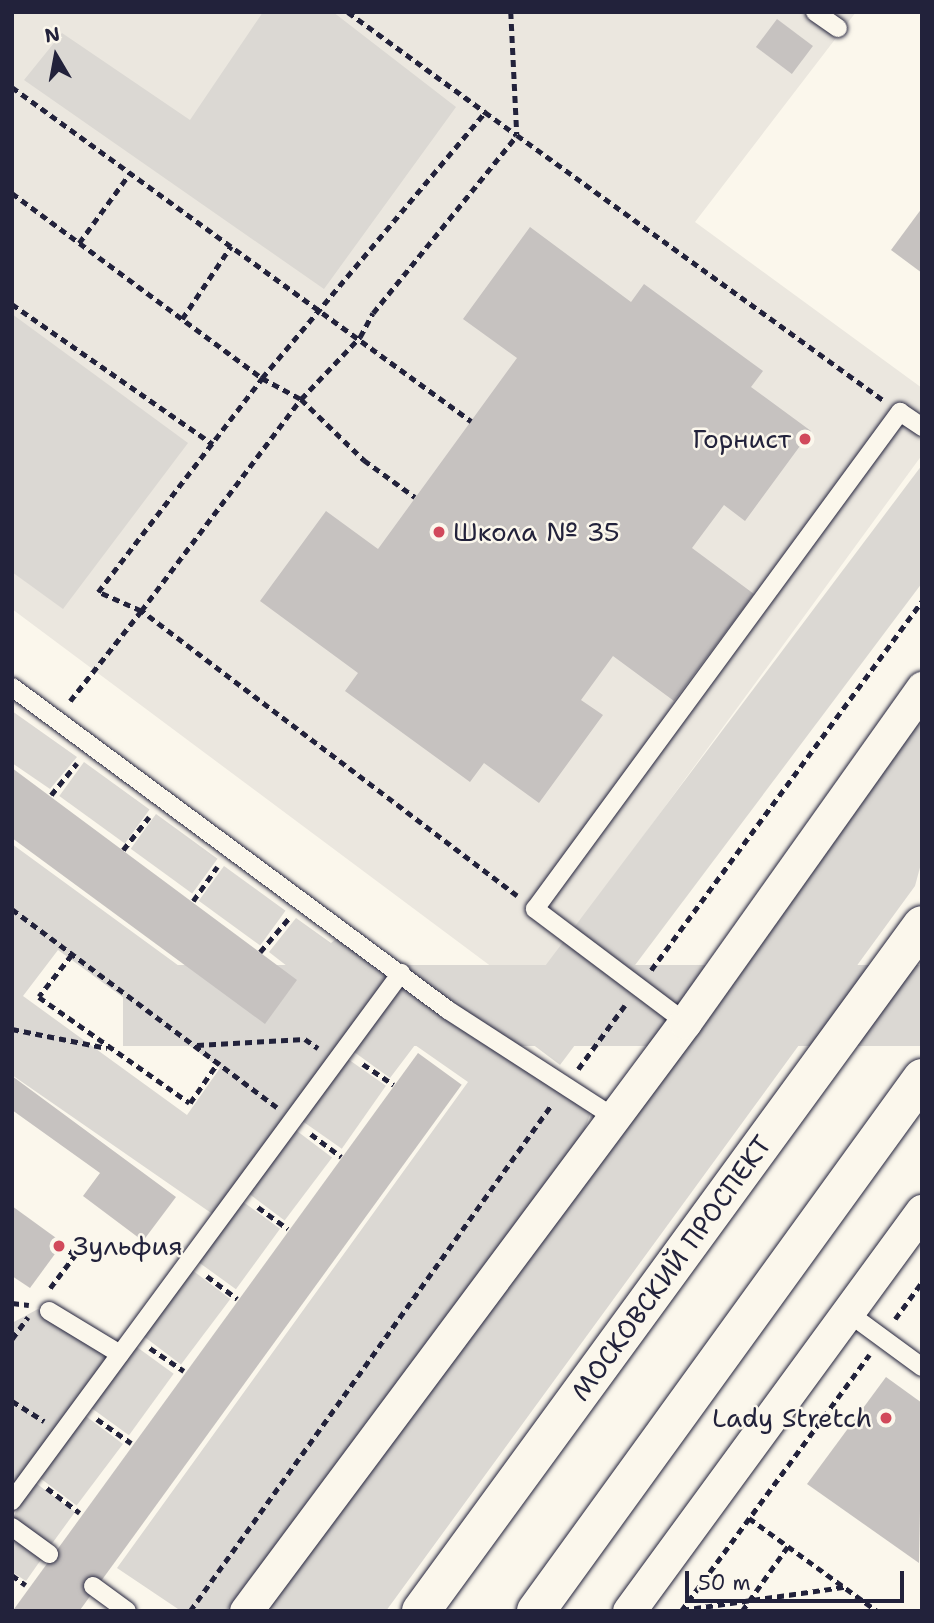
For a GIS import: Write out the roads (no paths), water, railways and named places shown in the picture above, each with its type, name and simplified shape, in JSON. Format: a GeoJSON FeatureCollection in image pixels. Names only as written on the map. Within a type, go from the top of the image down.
{"type":"FeatureCollection","features":[{"type":"Feature","properties":{"kind":"main road","name":"МОСКОВСКИЙ ПРОСПЕКТ"},"geometry":{"type":"LineString","coordinates":[[421,1611],[922,925]]}},
{"type":"Feature","properties":{"kind":"main road"},"geometry":{"type":"LineString","coordinates":[[536,1611],[922,1078]]}},
{"type":"Feature","properties":{"kind":"street"},"geometry":{"type":"LineString","coordinates":[[246,1611],[685,1021],[922,688]]}},
{"type":"Feature","properties":{"kind":"street"},"geometry":{"type":"LineString","coordinates":[[629,1611],[922,1210]]}},
{"type":"Feature","properties":{"kind":"lane"},"geometry":{"type":"LineString","coordinates":[[816,12],[838,27]]}},
{"type":"Feature","properties":{"kind":"lane"},"geometry":{"type":"LineString","coordinates":[[685,1021],[535,909],[900,412],[922,427]]}},
{"type":"Feature","properties":{"kind":"lane"},"geometry":{"type":"LineString","coordinates":[[12,687],[232,848],[302,903],[550,1080],[612,1116]]}},
{"type":"Feature","properties":{"kind":"lane"},"geometry":{"type":"LineString","coordinates":[[12,1501],[401,973]]}},
{"type":"Feature","properties":{"kind":"lane"},"geometry":{"type":"LineString","coordinates":[[50,1311],[120,1354]]}},
{"type":"Feature","properties":{"kind":"lane"},"geometry":{"type":"LineString","coordinates":[[847,1312],[922,1367]]}},
{"type":"Feature","properties":{"kind":"lane"},"geometry":{"type":"LineString","coordinates":[[12,1527],[49,1554]]}},
{"type":"Feature","properties":{"kind":"lane"},"geometry":{"type":"LineString","coordinates":[[93,1587],[127,1611]]}},
{"type":"Feature","properties":{"kind":"place","name":"Горнист"},"geometry":{"type":"Point","coordinates":[805,439]}},
{"type":"Feature","properties":{"kind":"place","name":"Школа № 35"},"geometry":{"type":"Point","coordinates":[439,532]}},
{"type":"Feature","properties":{"kind":"place","name":"Зульфия"},"geometry":{"type":"Point","coordinates":[59,1246]}},
{"type":"Feature","properties":{"kind":"place","name":"Lady Stretch"},"geometry":{"type":"Point","coordinates":[886,1418]}}]}
